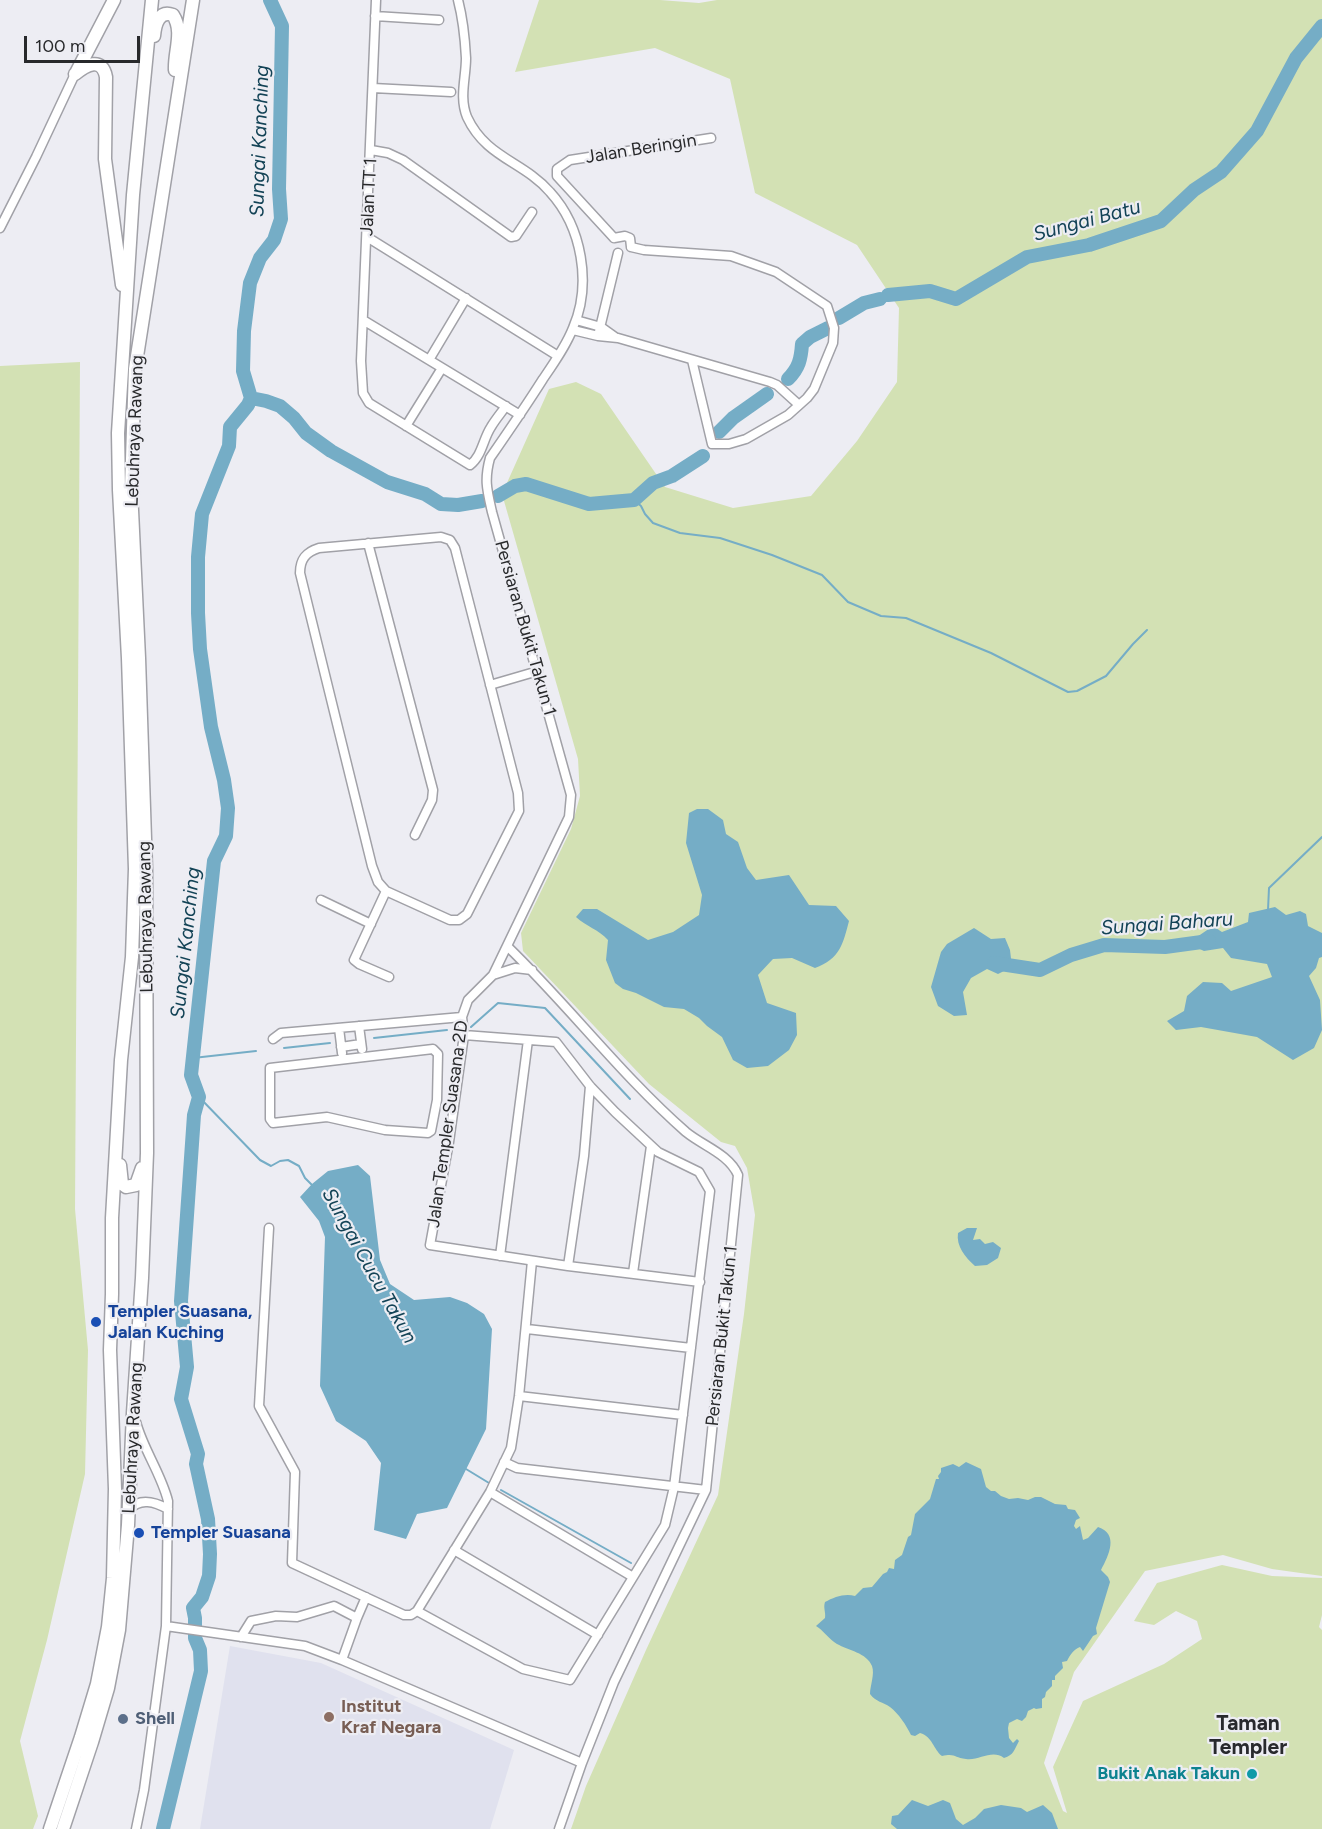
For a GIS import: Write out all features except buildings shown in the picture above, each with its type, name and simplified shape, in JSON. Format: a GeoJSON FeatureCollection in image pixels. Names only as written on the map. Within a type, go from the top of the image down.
{"type":"FeatureCollection","features":[{"type":"Feature","properties":{"kind":"highway"},"geometry":{"type":"LineString","coordinates":[[75,74],[114,0]]}},
{"type":"Feature","properties":{"kind":"highway","name":"Lebuhraya Rawang"},"geometry":{"type":"LineString","coordinates":[[50,1829],[97,1684],[108,1627],[113,1578],[115,1489],[110,1350],[111,1218],[121,1060],[132,957],[135,869],[118,434],[142,83],[152,0]]}},
{"type":"Feature","properties":{"kind":"highway","name":"Lebuhraya Rawang"},"geometry":{"type":"LineString","coordinates":[[63,1829],[108,1688],[119,1629],[129,1510],[147,1153],[146,869],[131,489],[132,422],[135,369],[193,0]]}},
{"type":"Feature","properties":{"kind":"highway"},"geometry":{"type":"LineString","coordinates":[[142,83],[151,58],[156,22],[161,15],[173,15],[178,27],[174,62],[177,96]]}},
{"type":"Feature","properties":{"kind":"highway"},"geometry":{"type":"LineString","coordinates":[[75,74],[85,66],[93,64],[105,69],[105,159],[122,286],[124,320]]}},
{"type":"Feature","properties":{"kind":"highway"},"geometry":{"type":"LineString","coordinates":[[115,1143],[120,1161],[122,1184],[126,1187],[136,1185],[147,1153]]}},
{"type":"Feature","properties":{"kind":"street","name":"Jalan TT 1"},"geometry":{"type":"LineString","coordinates":[[376,0],[361,361],[363,393],[369,403],[406,426]]}},
{"type":"Feature","properties":{"kind":"street","name":"Persiaran Bukit Takun 1"},"geometry":{"type":"LineString","coordinates":[[458,0],[464,28],[466,61],[463,94],[466,114],[476,132],[488,146],[532,175],[550,191],[565,211],[574,229],[580,253],[581,297],[573,330],[490,458],[486,474],[492,512],[571,795],[569,817],[507,946],[532,970],[643,1093],[688,1134],[734,1164],[738,1175],[706,1491],[614,1682],[559,1829]]}},
{"type":"Feature","properties":{"kind":"street"},"geometry":{"type":"LineString","coordinates":[[375,16],[439,20]]}},
{"type":"Feature","properties":{"kind":"street"},"geometry":{"type":"LineString","coordinates":[[0,228],[75,74]]}},
{"type":"Feature","properties":{"kind":"street"},"geometry":{"type":"LineString","coordinates":[[374,88],[451,92]]}},
{"type":"Feature","properties":{"kind":"street","name":"Jalan Beringin"},"geometry":{"type":"LineString","coordinates":[[614,238],[557,176],[557,169],[570,160],[711,138]]}},
{"type":"Feature","properties":{"kind":"street"},"geometry":{"type":"LineString","coordinates":[[371,150],[388,153],[403,160],[511,237],[520,232],[532,212]]}},
{"type":"Feature","properties":{"kind":"street"},"geometry":{"type":"LineString","coordinates":[[618,253],[613,247],[614,238],[625,236],[630,238],[632,247]]}},
{"type":"Feature","properties":{"kind":"street"},"geometry":{"type":"LineString","coordinates":[[367,237],[558,356]]}},
{"type":"Feature","properties":{"kind":"street"},"geometry":{"type":"LineString","coordinates":[[618,253],[623,253],[632,247],[644,250],[731,256],[776,272],[827,306],[834,328],[833,343],[814,390],[788,415],[746,439],[729,444],[711,444],[692,360]]}},
{"type":"Feature","properties":{"kind":"street"},"geometry":{"type":"LineString","coordinates":[[599,332],[618,253]]}},
{"type":"Feature","properties":{"kind":"street"},"geometry":{"type":"LineString","coordinates":[[429,360],[466,298]]}},
{"type":"Feature","properties":{"kind":"street"},"geometry":{"type":"LineString","coordinates":[[363,320],[520,415]]}},
{"type":"Feature","properties":{"kind":"street"},"geometry":{"type":"LineString","coordinates":[[576,320],[618,339],[770,382],[799,405]]}},
{"type":"Feature","properties":{"kind":"street"},"geometry":{"type":"LineString","coordinates":[[573,330],[599,332]]}},
{"type":"Feature","properties":{"kind":"street"},"geometry":{"type":"LineString","coordinates":[[442,368],[406,426],[470,465],[478,459],[491,426],[506,406]]}},
{"type":"Feature","properties":{"kind":"street"},"geometry":{"type":"LineString","coordinates":[[441,537],[450,540],[455,548],[518,793],[519,811],[466,914],[459,920],[450,920],[386,891],[378,882],[372,866],[300,573],[304,555],[310,551],[368,543],[441,537]]}},
{"type":"Feature","properties":{"kind":"street"},"geometry":{"type":"LineString","coordinates":[[368,543],[433,790],[432,800],[415,835]]}},
{"type":"Feature","properties":{"kind":"street"},"geometry":{"type":"LineString","coordinates":[[490,685],[537,671]]}},
{"type":"Feature","properties":{"kind":"street"},"geometry":{"type":"LineString","coordinates":[[386,891],[354,960],[389,977]]}},
{"type":"Feature","properties":{"kind":"street"},"geometry":{"type":"LineString","coordinates":[[321,900],[371,924]]}},
{"type":"Feature","properties":{"kind":"street","name":"Jalan Templer Suasana 2D"},"geometry":{"type":"LineString","coordinates":[[500,1256],[430,1245],[449,1142],[464,1035],[462,1017],[468,1000],[493,975],[507,946]]}},
{"type":"Feature","properties":{"kind":"street"},"geometry":{"type":"LineString","coordinates":[[493,975],[515,968],[532,970]]}},
{"type":"Feature","properties":{"kind":"street"},"geometry":{"type":"LineString","coordinates":[[273,1039],[281,1033],[462,1017]]}},
{"type":"Feature","properties":{"kind":"street"},"geometry":{"type":"LineString","coordinates":[[339,1028],[341,1050],[362,1047],[359,1026]]}},
{"type":"Feature","properties":{"kind":"street"},"geometry":{"type":"LineString","coordinates":[[417,1611],[523,1669],[570,1680],[665,1525],[674,1487],[710,1191],[699,1172],[658,1152],[615,1112],[590,1086],[556,1042],[464,1035]]}},
{"type":"Feature","properties":{"kind":"street"},"geometry":{"type":"LineString","coordinates":[[528,1040],[500,1256],[700,1282]]}},
{"type":"Feature","properties":{"kind":"street"},"geometry":{"type":"LineString","coordinates":[[433,1049],[438,1053],[437,1100],[431,1131],[425,1134],[385,1130],[327,1117],[273,1123],[270,1119],[270,1068],[433,1049]]}},
{"type":"Feature","properties":{"kind":"street"},"geometry":{"type":"LineString","coordinates":[[568,1266],[584,1156],[590,1086]]}},
{"type":"Feature","properties":{"kind":"street"},"geometry":{"type":"LineString","coordinates":[[633,1273],[651,1146]]}},
{"type":"Feature","properties":{"kind":"street"},"geometry":{"type":"LineString","coordinates":[[269,1228],[258,1406],[295,1472],[292,1563],[404,1615],[411,1615],[417,1611],[490,1492],[510,1448],[527,1329],[532,1260]]}},
{"type":"Feature","properties":{"kind":"street"},"geometry":{"type":"LineString","coordinates":[[527,1329],[691,1348]]}},
{"type":"Feature","properties":{"kind":"street"},"geometry":{"type":"LineString","coordinates":[[519,1396],[683,1415]]}},
{"type":"Feature","properties":{"kind":"street"},"geometry":{"type":"LineString","coordinates":[[133,1413],[142,1441],[166,1491],[168,1509],[166,1626],[144,1790],[136,1829]]}},
{"type":"Feature","properties":{"kind":"street"},"geometry":{"type":"LineString","coordinates":[[504,1462],[517,1468],[706,1491]]}},
{"type":"Feature","properties":{"kind":"street"},"geometry":{"type":"LineString","coordinates":[[490,1492],[633,1577]]}},
{"type":"Feature","properties":{"kind":"street"},"geometry":{"type":"LineString","coordinates":[[129,1510],[134,1505],[148,1502],[157,1503],[168,1509]]}},
{"type":"Feature","properties":{"kind":"street"},"geometry":{"type":"LineString","coordinates":[[454,1550],[598,1635]]}},
{"type":"Feature","properties":{"kind":"street"},"geometry":{"type":"LineString","coordinates":[[342,1660],[366,1597]]}},
{"type":"Feature","properties":{"kind":"street"},"geometry":{"type":"LineString","coordinates":[[241,1636],[251,1621],[276,1616],[297,1617],[334,1605],[357,1618]]}},
{"type":"Feature","properties":{"kind":"street"},"geometry":{"type":"LineString","coordinates":[[166,1626],[305,1646],[582,1763]]}},
{"type":"Feature","properties":{"kind":"shaded area","name":"Institut Kraf Negara"},"geometry":{"type":"Polygon","coordinates":[[[230,1646],[321,1663],[514,1750],[490,1829],[200,1829],[230,1646]]]}},
{"type":"Feature","properties":{"kind":"green space"},"geometry":{"type":"Polygon","coordinates":[[[539,0],[660,0],[699,3],[717,0],[1322,0],[1322,1576],[1272,1569],[1223,1555],[1145,1571],[1074,1672],[1044,1763],[1063,1811],[1067,1813],[1053,1767],[1083,1701],[1164,1664],[1202,1639],[1197,1621],[1176,1611],[1154,1625],[1134,1621],[1157,1583],[1222,1565],[1272,1576],[1322,1578],[1322,1615],[1319,1627],[1322,1630],[1322,1829],[571,1829],[586,1786],[718,1495],[744,1314],[755,1215],[747,1168],[735,1146],[721,1142],[649,1084],[523,951],[521,933],[571,829],[580,796],[578,759],[502,494],[549,389],[576,382],[601,394],[665,487],[733,508],[811,496],[857,441],[897,382],[899,308],[857,245],[755,193],[730,79],[655,48],[515,72],[539,0]]]}},
{"type":"Feature","properties":{"kind":"green space"},"geometry":{"type":"Polygon","coordinates":[[[80,362],[75,1209],[88,1350],[85,1474],[47,1640],[20,1741],[38,1816],[33,1829],[0,1829],[0,366],[80,362]]]}},
{"type":"Feature","properties":{"kind":"water"},"geometry":{"type":"Polygon","coordinates":[[[697,809],[708,809],[723,820],[726,834],[738,842],[747,868],[756,880],[789,875],[809,905],[836,906],[849,921],[839,950],[830,960],[815,968],[792,958],[773,959],[758,975],[767,1003],[796,1013],[797,1035],[789,1050],[768,1066],[747,1068],[733,1060],[722,1037],[699,1018],[684,1009],[664,1007],[623,989],[615,983],[606,960],[608,940],[576,917],[583,909],[597,909],[648,940],[673,932],[699,915],[702,895],[686,843],[689,813],[697,809]]]}},
{"type":"Feature","properties":{"kind":"water"},"geometry":{"type":"Polygon","coordinates":[[[1275,907],[1286,915],[1300,911],[1306,914],[1308,926],[1322,933],[1322,957],[1319,958],[1316,968],[1309,976],[1320,1000],[1322,1030],[1314,1048],[1293,1060],[1257,1037],[1201,1027],[1176,1030],[1167,1021],[1184,1011],[1187,996],[1203,982],[1222,983],[1231,991],[1272,977],[1267,964],[1231,958],[1223,948],[1204,951],[1191,945],[1194,939],[1213,926],[1222,932],[1248,922],[1249,913],[1275,907]]]}},
{"type":"Feature","properties":{"kind":"water"},"geometry":{"type":"Polygon","coordinates":[[[974,928],[991,939],[1005,938],[1010,950],[1012,967],[998,974],[987,969],[971,978],[963,992],[967,1015],[954,1016],[938,1006],[931,987],[941,952],[947,944],[974,928]]]}},
{"type":"Feature","properties":{"kind":"water"},"geometry":{"type":"Polygon","coordinates":[[[358,1165],[370,1176],[380,1260],[390,1284],[414,1300],[450,1297],[467,1303],[484,1314],[492,1329],[486,1429],[447,1508],[417,1514],[406,1539],[374,1530],[381,1463],[366,1441],[336,1421],[320,1386],[325,1237],[319,1221],[300,1197],[328,1171],[358,1165]]]}},
{"type":"Feature","properties":{"kind":"water"},"geometry":{"type":"Polygon","coordinates":[[[967,1228],[977,1228],[973,1240],[980,1239],[985,1244],[993,1242],[1001,1248],[998,1258],[987,1265],[975,1266],[971,1263],[958,1242],[958,1233],[967,1228]]]}},
{"type":"Feature","properties":{"kind":"water"},"geometry":{"type":"Polygon","coordinates":[[[966,1462],[981,1469],[986,1487],[991,1491],[1009,1499],[1028,1500],[1041,1497],[1055,1504],[1066,1505],[1068,1509],[1075,1510],[1080,1518],[1076,1520],[1074,1526],[1076,1529],[1080,1526],[1083,1540],[1098,1527],[1104,1530],[1110,1540],[1109,1552],[1101,1570],[1110,1582],[1096,1628],[1097,1634],[1093,1636],[1083,1651],[1080,1647],[1078,1648],[1072,1652],[1067,1661],[1062,1662],[1063,1668],[1055,1676],[1055,1680],[1052,1680],[1052,1686],[1042,1699],[1042,1708],[1028,1711],[1022,1721],[1017,1719],[1009,1723],[1009,1738],[1013,1743],[1017,1739],[1019,1741],[1012,1754],[1004,1758],[995,1755],[971,1759],[950,1755],[942,1756],[924,1735],[920,1733],[915,1736],[911,1735],[893,1710],[870,1694],[873,1673],[870,1662],[862,1655],[837,1644],[816,1626],[825,1618],[825,1602],[840,1596],[855,1596],[863,1588],[872,1587],[889,1568],[894,1569],[895,1560],[902,1555],[908,1537],[911,1535],[915,1514],[930,1499],[941,1468],[953,1464],[959,1467],[966,1462]]]}},
{"type":"Feature","properties":{"kind":"water"},"geometry":{"type":"Polygon","coordinates":[[[912,1800],[928,1806],[943,1800],[950,1803],[956,1819],[963,1825],[984,1809],[1001,1805],[1021,1808],[1027,1812],[1043,1805],[1052,1813],[1058,1829],[897,1829],[891,1824],[892,1816],[898,1815],[912,1800]]]}},
{"type":"Feature","properties":{"kind":"waterway","name":"Sungai Kanching"},"geometry":{"type":"LineString","coordinates":[[163,1829],[201,1671],[193,1608],[202,1597],[209,1576],[210,1554],[208,1519],[196,1464],[198,1454],[181,1399],[187,1367],[181,1301],[194,1115],[199,1097],[191,1075],[214,861],[226,836],[228,808],[224,780],[211,727],[200,649],[198,557],[202,514],[229,446],[230,427],[251,398],[243,371],[244,331],[250,283],[260,258],[274,240],[281,219],[279,189],[282,26],[270,0]]}},
{"type":"Feature","properties":{"kind":"waterway","name":"Sungai Batu"},"geometry":{"type":"LineString","coordinates":[[888,295],[930,291],[956,299],[1027,257],[1089,245],[1161,221],[1194,190],[1221,172],[1257,131],[1296,58],[1322,26]]}},
{"type":"Feature","properties":{"kind":"waterway","name":"Sungai Batu"},"geometry":{"type":"LineString","coordinates":[[839,318],[864,303],[880,299]]}},
{"type":"Feature","properties":{"kind":"waterway","name":"Sungai Batu"},"geometry":{"type":"LineString","coordinates":[[788,379],[799,363],[802,344],[828,328]]}},
{"type":"Feature","properties":{"kind":"waterway","name":"Sungai Batu"},"geometry":{"type":"LineString","coordinates":[[719,432],[733,418],[767,394]]}},
{"type":"Feature","properties":{"kind":"waterway","name":"Sungai Batu"},"geometry":{"type":"LineString","coordinates":[[251,398],[280,406],[306,433],[331,451],[387,482],[425,494],[441,504],[458,505],[482,501]]}},
{"type":"Feature","properties":{"kind":"waterway","name":"Sungai Batu"},"geometry":{"type":"LineString","coordinates":[[498,496],[515,486],[526,484],[589,504],[634,500],[653,483],[672,476],[703,456]]}},
{"type":"Feature","properties":{"kind":"waterway"},"geometry":{"type":"LineString","coordinates":[[634,500],[653,523],[680,533],[720,538],[822,575],[848,602],[881,616],[906,618],[991,653],[1068,692],[1077,691],[1106,676],[1147,630]]}},
{"type":"Feature","properties":{"kind":"waterway"},"geometry":{"type":"LineString","coordinates":[[1268,910],[1269,888],[1322,837]]}},
{"type":"Feature","properties":{"kind":"waterway","name":"Sungai Baharu"},"geometry":{"type":"LineString","coordinates":[[994,963],[1040,970],[1071,955],[1104,945],[1165,947],[1209,941]]}},
{"type":"Feature","properties":{"kind":"waterway","name":"Sungai Baharu"},"geometry":{"type":"LineString","coordinates":[[471,1027],[498,1003],[545,1008],[630,1099]]}},
{"type":"Feature","properties":{"kind":"waterway","name":"Sungai Baharu"},"geometry":{"type":"LineString","coordinates":[[374,1038],[447,1030]]}},
{"type":"Feature","properties":{"kind":"waterway","name":"Sungai Baharu"},"geometry":{"type":"LineString","coordinates":[[284,1048],[330,1043]]}},
{"type":"Feature","properties":{"kind":"waterway","name":"Sungai Baharu"},"geometry":{"type":"LineString","coordinates":[[193,1058],[256,1051]]}},
{"type":"Feature","properties":{"kind":"waterway","name":"Sungai Cucu Takun"},"geometry":{"type":"LineString","coordinates":[[199,1097],[260,1160],[271,1166],[288,1160],[299,1166],[305,1178],[314,1187]]}},
{"type":"Feature","properties":{"kind":"waterway","name":"Sungai Cucu Takun"},"geometry":{"type":"LineString","coordinates":[[466,1469],[489,1483]]}},
{"type":"Feature","properties":{"kind":"waterway","name":"Sungai Cucu Takun"},"geometry":{"type":"LineString","coordinates":[[501,1490],[631,1563]]}},
{"type":"Feature","properties":{"kind":"place","name":"Templer Suasana, Jalan Kuching"},"geometry":{"type":"Point","coordinates":[96,1322]}},
{"type":"Feature","properties":{"kind":"place","name":"Templer Suasana"},"geometry":{"type":"Point","coordinates":[139,1533]}},
{"type":"Feature","properties":{"kind":"place","name":"Institut Kraf Negara"},"geometry":{"type":"Point","coordinates":[329,1717]}},
{"type":"Feature","properties":{"kind":"place","name":"Shell"},"geometry":{"type":"Point","coordinates":[123,1719]}},
{"type":"Feature","properties":{"kind":"place","name":"Bukit Anak Takun"},"geometry":{"type":"Point","coordinates":[1252,1774]}},
{"type":"Feature","properties":{"kind":"district","name":"Taman Templer"},"geometry":{"type":"Point","coordinates":[1248,1736]}}]}
